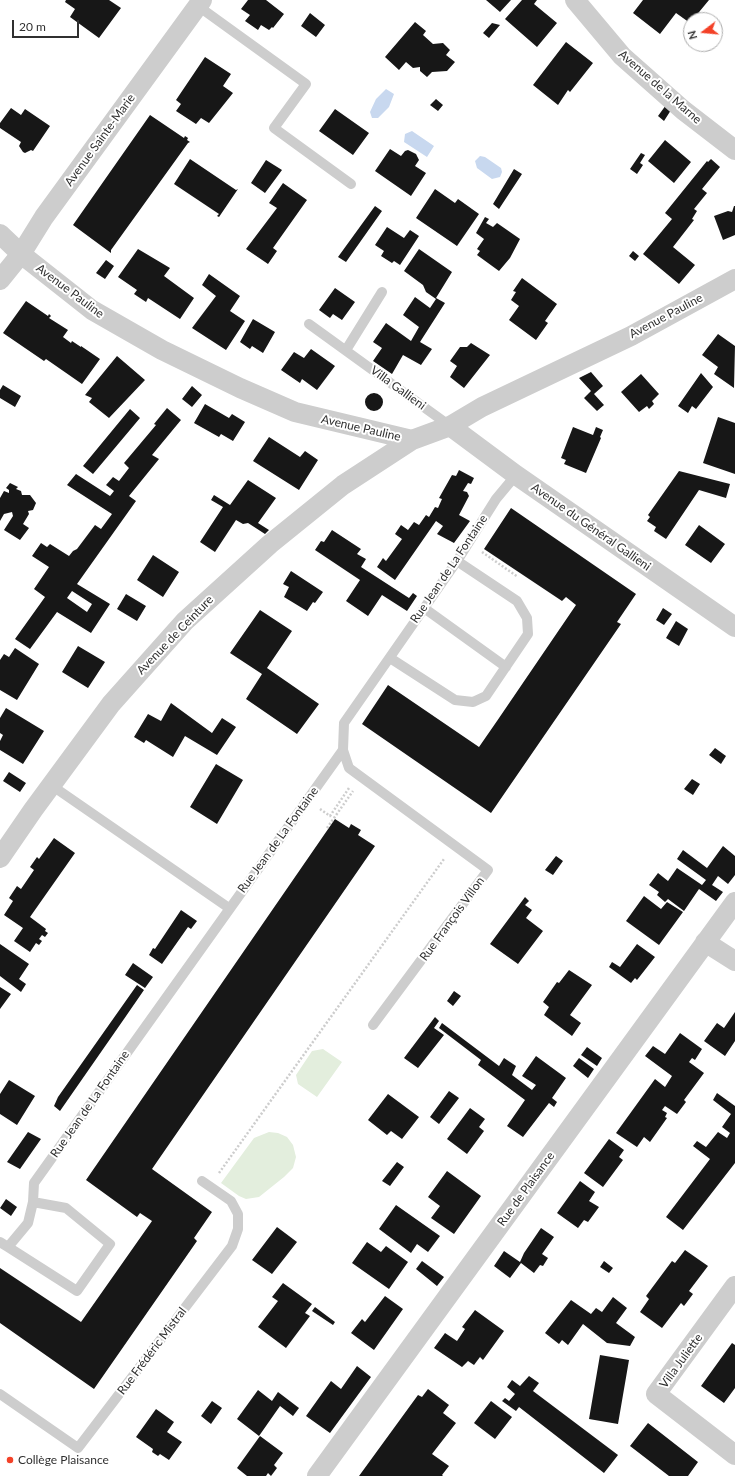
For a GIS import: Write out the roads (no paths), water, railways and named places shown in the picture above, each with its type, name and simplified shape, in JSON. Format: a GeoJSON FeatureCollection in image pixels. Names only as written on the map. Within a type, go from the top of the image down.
{"type":"FeatureCollection","features":[{"type":"Feature","properties":{"kind":"street","name":"Avenue de la Marne"},"geometry":{"type":"LineString","coordinates":[[575,0],[622,56],[683,110],[735,150]]}},
{"type":"Feature","properties":{"kind":"street","name":"Avenue Sainte-Marie"},"geometry":{"type":"LineString","coordinates":[[0,280],[21,254],[44,217],[200,3]]}},
{"type":"Feature","properties":{"kind":"street","name":"Avenue Pauline"},"geometry":{"type":"LineString","coordinates":[[0,234],[21,254],[92,310],[162,350],[240,388],[296,412],[412,440],[450,426],[482,407],[630,336],[735,279]]}},
{"type":"Feature","properties":{"kind":"street","name":"Avenue du Général Gallieni"},"geometry":{"type":"LineString","coordinates":[[450,426],[516,475],[735,627]]}},
{"type":"Feature","properties":{"kind":"street","name":"Avenue de Ceinture"},"geometry":{"type":"LineString","coordinates":[[0,858],[51,785],[111,704],[185,621],[270,544],[343,485],[412,440]]}},
{"type":"Feature","properties":{"kind":"street","name":"Rue de Plaisance"},"geometry":{"type":"LineString","coordinates":[[317,1476],[735,902]]}},
{"type":"Feature","properties":{"kind":"street"},"geometry":{"type":"LineString","coordinates":[[705,942],[735,961]]}},
{"type":"Feature","properties":{"kind":"street","name":"Villa Juliette"},"geometry":{"type":"LineString","coordinates":[[735,1286],[656,1394],[735,1455]]}},
{"type":"Feature","properties":{"kind":"lane"},"geometry":{"type":"LineString","coordinates":[[200,3],[306,84],[274,128],[351,184]]}},
{"type":"Feature","properties":{"kind":"lane"},"geometry":{"type":"LineString","coordinates":[[346,350],[382,292]]}},
{"type":"Feature","properties":{"kind":"lane","name":"Villa Gallieni"},"geometry":{"type":"LineString","coordinates":[[309,324],[450,426]]}},
{"type":"Feature","properties":{"kind":"lane","name":"Rue Jean de La Fontaine"},"geometry":{"type":"LineString","coordinates":[[4,1244],[28,1223],[33,1202],[34,1183],[343,750],[344,723],[457,561],[496,498],[516,475]]}},
{"type":"Feature","properties":{"kind":"lane"},"geometry":{"type":"LineString","coordinates":[[390,658],[455,700],[473,702],[486,696],[528,634],[527,618],[517,601],[457,561]]}},
{"type":"Feature","properties":{"kind":"lane"},"geometry":{"type":"LineString","coordinates":[[424,608],[506,666]]}},
{"type":"Feature","properties":{"kind":"lane","name":"Rue François Villon"},"geometry":{"type":"LineString","coordinates":[[343,750],[349,768],[488,870],[373,1026]]}},
{"type":"Feature","properties":{"kind":"lane"},"geometry":{"type":"LineString","coordinates":[[51,785],[229,908]]}},
{"type":"Feature","properties":{"kind":"lane","name":"Rue Frédéric Mistral"},"geometry":{"type":"LineString","coordinates":[[0,1394],[78,1448],[232,1246],[238,1229],[238,1214],[231,1201],[206,1184]]}},
{"type":"Feature","properties":{"kind":"lane"},"geometry":{"type":"LineString","coordinates":[[4,1244],[77,1291],[110,1244],[66,1208],[33,1202]]}},
{"type":"Feature","properties":{"kind":"water"},"geometry":{"type":"Polygon","coordinates":[[[386,89],[394,94],[389,107],[378,118],[372,118],[370,112],[376,99],[386,89]]]}},
{"type":"Feature","properties":{"kind":"water"},"geometry":{"type":"Polygon","coordinates":[[[412,131],[434,146],[427,157],[404,142],[405,134],[412,131]]]}},
{"type":"Feature","properties":{"kind":"water"},"geometry":{"type":"Polygon","coordinates":[[[480,156],[485,157],[501,168],[502,172],[500,177],[492,179],[477,168],[475,161],[480,156]]]}},
{"type":"Feature","properties":{"kind":"place","name":"Collège Plaisance"},"geometry":{"type":"Point","coordinates":[10,1460]}}]}
